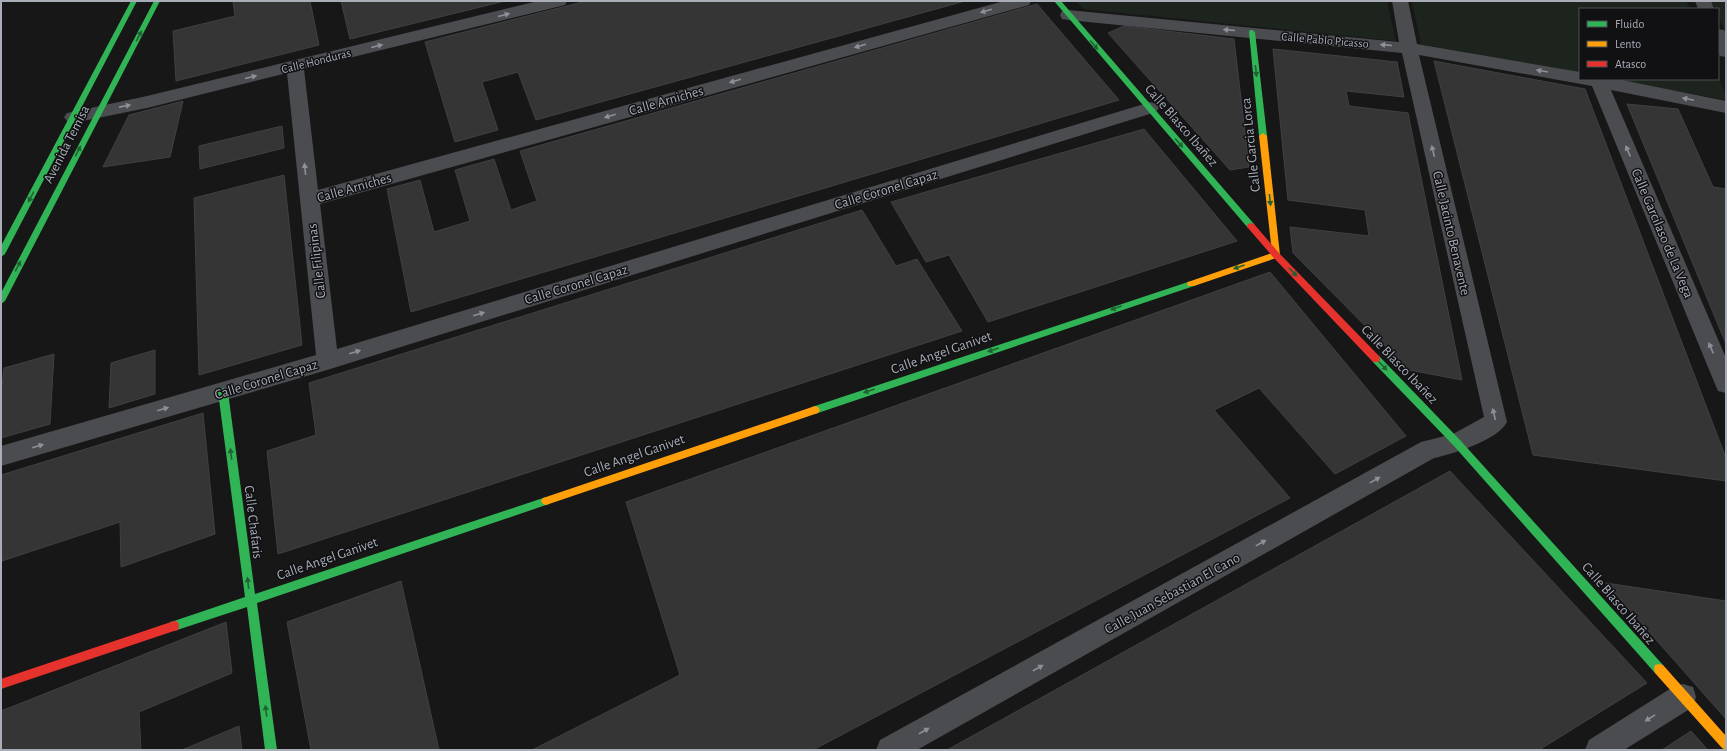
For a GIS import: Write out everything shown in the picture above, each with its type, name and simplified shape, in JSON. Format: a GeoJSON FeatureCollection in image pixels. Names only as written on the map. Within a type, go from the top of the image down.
{"type":"FeatureCollection","features":[{"type":"Feature","properties":{"kind":"street","name":"Avenida Temisa"},"geometry":{"type":"LineString","coordinates":[[1,254],[134,1]]}},
{"type":"Feature","properties":{"kind":"street","name":"Avenida Temisa"},"geometry":{"type":"LineString","coordinates":[[1,301],[157,1]]}},
{"type":"Feature","properties":{"kind":"street","name":"Calle Honduras"},"geometry":{"type":"LineString","coordinates":[[73,117],[147,102],[559,1]]}},
{"type":"Feature","properties":{"kind":"street","name":"Calle Arniches"},"geometry":{"type":"LineString","coordinates":[[309,200],[1023,1]]}},
{"type":"Feature","properties":{"kind":"street","name":"Calle Blasco Ibañez"},"geometry":{"type":"LineString","coordinates":[[1057,1],[1276,255],[1457,443],[1726,744]]}},
{"type":"Feature","properties":{"kind":"street","name":"Calle Jacinto Benavente"},"geometry":{"type":"LineString","coordinates":[[1400,1],[1409,48],[1496,422],[1457,443]]}},
{"type":"Feature","properties":{"kind":"street","name":"Calle Pablo Picasso"},"geometry":{"type":"LineString","coordinates":[[1068,15],[1409,48],[1579,78]]}},
{"type":"Feature","properties":{"kind":"street","name":"Calle Garcia Lorca"},"geometry":{"type":"LineString","coordinates":[[1252,32],[1276,255]]}},
{"type":"Feature","properties":{"kind":"street"},"geometry":{"type":"LineString","coordinates":[[1719,36],[1726,52]]}},
{"type":"Feature","properties":{"kind":"street","name":"Calle Filipinas"},"geometry":{"type":"LineString","coordinates":[[295,66],[328,360]]}},
{"type":"Feature","properties":{"kind":"street"},"geometry":{"type":"LineString","coordinates":[[1593,80],[1726,107]]}},
{"type":"Feature","properties":{"kind":"street","name":"Calle Garcilaso de La Vega"},"geometry":{"type":"LineString","coordinates":[[1593,80],[1726,384]]}},
{"type":"Feature","properties":{"kind":"street","name":"Calle Coronel Capaz"},"geometry":{"type":"LineString","coordinates":[[1,456],[223,392],[1150,108]]}},
{"type":"Feature","properties":{"kind":"street","name":"Calle Angel Ganivet"},"geometry":{"type":"LineString","coordinates":[[1,684],[1276,255]]}},
{"type":"Feature","properties":{"kind":"street","name":"Calle Chafaris"},"geometry":{"type":"LineString","coordinates":[[223,392],[271,750]]}},
{"type":"Feature","properties":{"kind":"street","name":"Calle Juan Sebastian El Cano"},"geometry":{"type":"LineString","coordinates":[[890,750],[1428,450],[1457,443]]}},
{"type":"Feature","properties":{"kind":"street"},"geometry":{"type":"LineString","coordinates":[[1599,750],[1683,697]]}},
{"type":"Feature","properties":{"kind":"shaded area"},"geometry":{"type":"Polygon","coordinates":[[[1076,1],[1387,1],[1396,41],[1083,9],[1076,1]]]}},
{"type":"Feature","properties":{"kind":"shaded area"},"geometry":{"type":"Polygon","coordinates":[[[1412,1],[1686,1],[1690,8],[1579,8],[1579,73],[1421,44],[1412,1]]]}},
{"type":"Feature","properties":{"kind":"shaded area"},"geometry":{"type":"Polygon","coordinates":[[[1711,1],[1726,1],[1726,34],[1719,18],[1719,8],[1714,8],[1711,1]]]}},
{"type":"Feature","properties":{"kind":"shaded area"},"geometry":{"type":"Polygon","coordinates":[[[1719,79],[1726,96],[1726,100],[1616,80],[1719,79]]]}},
{"type":"Feature","properties":{"kind":"building"},"geometry":{"type":"Polygon","coordinates":[[[233,1],[310,1],[319,45],[176,81],[173,31],[235,16],[233,1]]]}},
{"type":"Feature","properties":{"kind":"building"},"geometry":{"type":"Polygon","coordinates":[[[341,1],[505,1],[350,39],[341,1]]]}},
{"type":"Feature","properties":{"kind":"building"},"geometry":{"type":"Polygon","coordinates":[[[586,1],[965,1],[536,120],[518,72],[482,82],[498,130],[455,142],[425,42],[586,1]]]}},
{"type":"Feature","properties":{"kind":"building"},"geometry":{"type":"Polygon","coordinates":[[[1037,4],[1119,100],[411,312],[387,189],[420,180],[434,232],[470,221],[455,170],[494,159],[511,210],[537,201],[520,151],[1037,4]]]}},
{"type":"Feature","properties":{"kind":"building"},"geometry":{"type":"Polygon","coordinates":[[[1124,26],[1234,39],[1249,167],[1230,170],[1108,33],[1124,26]]]}},
{"type":"Feature","properties":{"kind":"building"},"geometry":{"type":"Polygon","coordinates":[[[1273,49],[1397,62],[1404,97],[1346,91],[1349,106],[1408,113],[1462,380],[1409,370],[1293,253],[1290,227],[1369,236],[1365,210],[1288,200],[1273,49]]]}},
{"type":"Feature","properties":{"kind":"building"},"geometry":{"type":"Polygon","coordinates":[[[1434,61],[1585,89],[1726,458],[1726,481],[1533,455],[1434,61]]]}},
{"type":"Feature","properties":{"kind":"building"},"geometry":{"type":"Polygon","coordinates":[[[183,101],[170,157],[103,167],[129,115],[183,101]]]}},
{"type":"Feature","properties":{"kind":"building"},"geometry":{"type":"Polygon","coordinates":[[[1627,104],[1678,109],[1713,187],[1726,189],[1726,344],[1627,104]]]}},
{"type":"Feature","properties":{"kind":"building"},"geometry":{"type":"Polygon","coordinates":[[[282,126],[284,148],[200,169],[199,146],[282,126]]]}},
{"type":"Feature","properties":{"kind":"building"},"geometry":{"type":"Polygon","coordinates":[[[1144,129],[1237,241],[988,322],[949,255],[926,262],[891,202],[1144,129]]]}},
{"type":"Feature","properties":{"kind":"building"},"geometry":{"type":"Polygon","coordinates":[[[284,175],[302,345],[199,375],[194,198],[284,175]]]}},
{"type":"Feature","properties":{"kind":"building"},"geometry":{"type":"Polygon","coordinates":[[[862,210],[896,266],[917,259],[962,331],[278,554],[267,451],[316,435],[309,383],[862,210]]]}},
{"type":"Feature","properties":{"kind":"building"},"geometry":{"type":"Polygon","coordinates":[[[1270,272],[1406,436],[1335,474],[1259,388],[1214,410],[1290,498],[813,750],[532,750],[680,675],[626,502],[1270,272]]]}},
{"type":"Feature","properties":{"kind":"building"},"geometry":{"type":"Polygon","coordinates":[[[155,350],[155,394],[109,408],[111,363],[155,350]]]}},
{"type":"Feature","properties":{"kind":"building"},"geometry":{"type":"Polygon","coordinates":[[[54,354],[50,424],[1,438],[1,394],[4,368],[54,354]]]}},
{"type":"Feature","properties":{"kind":"building"},"geometry":{"type":"Polygon","coordinates":[[[203,413],[215,534],[121,567],[120,522],[2,561],[1,475],[203,413]]]}},
{"type":"Feature","properties":{"kind":"building"},"geometry":{"type":"Polygon","coordinates":[[[1450,471],[1647,683],[1539,750],[947,750],[1450,471]]]}},
{"type":"Feature","properties":{"kind":"building"},"geometry":{"type":"Polygon","coordinates":[[[401,581],[439,750],[311,750],[287,622],[401,581]]]}},
{"type":"Feature","properties":{"kind":"building"},"geometry":{"type":"Polygon","coordinates":[[[1606,583],[1726,601],[1726,719],[1606,583]]]}},
{"type":"Feature","properties":{"kind":"building"},"geometry":{"type":"Polygon","coordinates":[[[226,622],[232,673],[139,712],[141,750],[1,750],[1,711],[226,622]]]}},
{"type":"Feature","properties":{"kind":"building"},"geometry":{"type":"Polygon","coordinates":[[[239,726],[242,750],[182,750],[239,726]]]}},
{"type":"Feature","properties":{"kind":"building"},"geometry":{"type":"Polygon","coordinates":[[[1691,731],[1708,750],[1662,750],[1691,731]]]}},
{"type":"Feature","properties":{"kind":"traffic: fast"},"geometry":{"type":"LineString","coordinates":[[1,254],[134,1]]}},
{"type":"Feature","properties":{"kind":"traffic: fast"},"geometry":{"type":"LineString","coordinates":[[1,301],[157,1]]}},
{"type":"Feature","properties":{"kind":"traffic: fast"},"geometry":{"type":"LineString","coordinates":[[1057,1],[1251,226]]}},
{"type":"Feature","properties":{"kind":"traffic: fast"},"geometry":{"type":"LineString","coordinates":[[1252,32],[1263,136]]}},
{"type":"Feature","properties":{"kind":"traffic: fast"},"geometry":{"type":"LineString","coordinates":[[815,410],[1191,284]]}},
{"type":"Feature","properties":{"kind":"traffic: fast"},"geometry":{"type":"LineString","coordinates":[[1376,359],[1457,443],[1659,669]]}},
{"type":"Feature","properties":{"kind":"traffic: fast"},"geometry":{"type":"LineString","coordinates":[[223,392],[271,750]]}},
{"type":"Feature","properties":{"kind":"traffic: fast"},"geometry":{"type":"LineString","coordinates":[[174,626],[546,501]]}},
{"type":"Feature","properties":{"kind":"traffic: slow"},"geometry":{"type":"LineString","coordinates":[[1191,284],[1276,255],[1263,136]]}},
{"type":"Feature","properties":{"kind":"traffic: slow"},"geometry":{"type":"LineString","coordinates":[[546,501],[815,410]]}},
{"type":"Feature","properties":{"kind":"traffic: slow"},"geometry":{"type":"LineString","coordinates":[[1659,669],[1726,744]]}},
{"type":"Feature","properties":{"kind":"traffic: jam"},"geometry":{"type":"LineString","coordinates":[[1251,226],[1276,255],[1376,359]]}},
{"type":"Feature","properties":{"kind":"traffic: jam"},"geometry":{"type":"LineString","coordinates":[[1,684],[174,626]]}}]}
